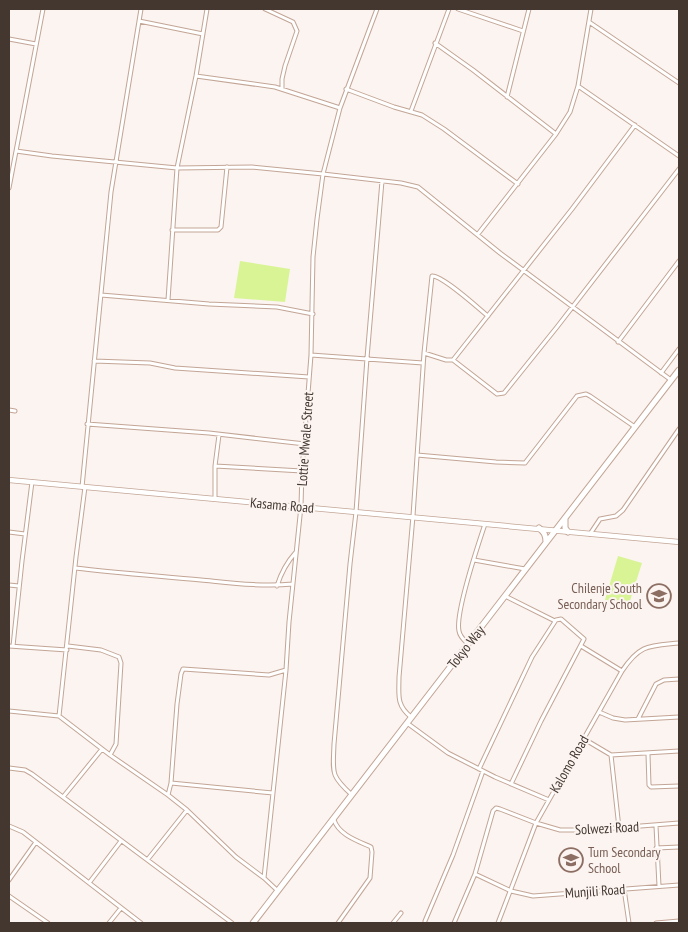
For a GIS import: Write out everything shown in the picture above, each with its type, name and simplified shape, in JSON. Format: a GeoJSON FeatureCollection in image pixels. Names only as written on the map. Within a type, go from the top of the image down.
{"type":"FeatureCollection","features":[{"type":"Feature","properties":{"kind":"main road","name":"Tokyo Way"},"geometry":{"type":"LineString","coordinates":[[253,923],[679,370]]}},
{"type":"Feature","properties":{"kind":"main road"},"geometry":{"type":"LineString","coordinates":[[565,518],[564,523],[568,532]]}},
{"type":"Feature","properties":{"kind":"main road"},"geometry":{"type":"LineString","coordinates":[[539,528],[544,532],[546,543]]}},
{"type":"Feature","properties":{"kind":"street"},"geometry":{"type":"LineString","coordinates":[[9,188],[42,9]]}},
{"type":"Feature","properties":{"kind":"street"},"geometry":{"type":"LineString","coordinates":[[59,716],[84,487],[87,424],[116,161],[141,9]]}},
{"type":"Feature","properties":{"kind":"street"},"geometry":{"type":"LineString","coordinates":[[168,300],[177,168],[196,76],[207,9]]}},
{"type":"Feature","properties":{"kind":"street"},"geometry":{"type":"LineString","coordinates":[[265,9],[286,17],[296,27],[296,37],[283,75],[282,89]]}},
{"type":"Feature","properties":{"kind":"street","name":"Lottie Mwale Street"},"geometry":{"type":"LineString","coordinates":[[264,878],[301,506],[313,314],[316,220],[323,174],[340,108],[377,9]]}},
{"type":"Feature","properties":{"kind":"street"},"geometry":{"type":"LineString","coordinates":[[411,111],[449,9]]}},
{"type":"Feature","properties":{"kind":"street"},"geometry":{"type":"LineString","coordinates":[[458,9],[523,31]]}},
{"type":"Feature","properties":{"kind":"street"},"geometry":{"type":"LineString","coordinates":[[507,96],[529,9]]}},
{"type":"Feature","properties":{"kind":"street"},"geometry":{"type":"LineString","coordinates":[[478,234],[556,134],[570,112],[578,86],[592,9]]}},
{"type":"Feature","properties":{"kind":"street"},"geometry":{"type":"LineString","coordinates":[[139,21],[203,34]]}},
{"type":"Feature","properties":{"kind":"street"},"geometry":{"type":"LineString","coordinates":[[589,22],[679,83]]}},
{"type":"Feature","properties":{"kind":"street"},"geometry":{"type":"LineString","coordinates":[[9,39],[36,44]]}},
{"type":"Feature","properties":{"kind":"street"},"geometry":{"type":"LineString","coordinates":[[435,43],[556,134]]}},
{"type":"Feature","properties":{"kind":"street"},"geometry":{"type":"LineString","coordinates":[[196,76],[253,83],[282,89],[340,108]]}},
{"type":"Feature","properties":{"kind":"street"},"geometry":{"type":"LineString","coordinates":[[578,86],[679,156]]}},
{"type":"Feature","properties":{"kind":"street"},"geometry":{"type":"LineString","coordinates":[[346,89],[422,115],[518,184]]}},
{"type":"Feature","properties":{"kind":"street"},"geometry":{"type":"LineString","coordinates":[[453,360],[524,271],[635,125]]}},
{"type":"Feature","properties":{"kind":"street"},"geometry":{"type":"LineString","coordinates":[[16,151],[177,168],[227,167],[323,174],[401,183],[418,187],[524,271],[671,381]]}},
{"type":"Feature","properties":{"kind":"street"},"geometry":{"type":"LineString","coordinates":[[172,230],[218,230],[221,227],[227,167]]}},
{"type":"Feature","properties":{"kind":"street"},"geometry":{"type":"LineString","coordinates":[[424,353],[446,360],[453,360],[497,394],[504,393],[679,169]]}},
{"type":"Feature","properties":{"kind":"street"},"geometry":{"type":"LineString","coordinates":[[352,795],[335,778],[333,771],[382,181]]}},
{"type":"Feature","properties":{"kind":"street"},"geometry":{"type":"LineString","coordinates":[[618,342],[679,260]]}},
{"type":"Feature","properties":{"kind":"street"},"geometry":{"type":"LineString","coordinates":[[412,717],[406,713],[400,703],[398,677],[414,516],[423,363],[429,286],[432,275],[447,284],[488,316]]}},
{"type":"Feature","properties":{"kind":"street"},"geometry":{"type":"LineString","coordinates":[[101,295],[208,304],[277,307],[313,314]]}},
{"type":"Feature","properties":{"kind":"street"},"geometry":{"type":"LineString","coordinates":[[660,373],[679,349]]}},
{"type":"Feature","properties":{"kind":"street"},"geometry":{"type":"LineString","coordinates":[[310,355],[423,363]]}},
{"type":"Feature","properties":{"kind":"street"},"geometry":{"type":"LineString","coordinates":[[94,360],[150,362],[175,368],[309,377]]}},
{"type":"Feature","properties":{"kind":"street"},"geometry":{"type":"LineString","coordinates":[[417,455],[525,463],[577,396],[582,394],[590,396],[635,427]]}},
{"type":"Feature","properties":{"kind":"street"},"geometry":{"type":"LineString","coordinates":[[9,410],[15,411]]}},
{"type":"Feature","properties":{"kind":"street"},"geometry":{"type":"LineString","coordinates":[[87,424],[220,434],[305,444]]}},
{"type":"Feature","properties":{"kind":"street"},"geometry":{"type":"LineString","coordinates":[[590,534],[600,519],[616,516],[623,510],[679,429]]}},
{"type":"Feature","properties":{"kind":"street"},"geometry":{"type":"LineString","coordinates":[[215,499],[216,466],[220,434]]}},
{"type":"Feature","properties":{"kind":"street"},"geometry":{"type":"LineString","coordinates":[[216,466],[302,472]]}},
{"type":"Feature","properties":{"kind":"street","name":"Kasama Road"},"geometry":{"type":"LineString","coordinates":[[9,480],[679,542]]}},
{"type":"Feature","properties":{"kind":"street"},"geometry":{"type":"LineString","coordinates":[[32,482],[11,646],[101,650],[119,657],[121,663],[116,744],[110,755]]}},
{"type":"Feature","properties":{"kind":"street"},"geometry":{"type":"LineString","coordinates":[[468,644],[460,636],[458,622],[485,523]]}},
{"type":"Feature","properties":{"kind":"street"},"geometry":{"type":"LineString","coordinates":[[9,532],[25,534]]}},
{"type":"Feature","properties":{"kind":"street"},"geometry":{"type":"LineString","coordinates":[[277,586],[284,568],[297,551]]}},
{"type":"Feature","properties":{"kind":"street"},"geometry":{"type":"LineString","coordinates":[[474,560],[525,569]]}},
{"type":"Feature","properties":{"kind":"street"},"geometry":{"type":"LineString","coordinates":[[75,568],[251,585],[277,586],[293,584]]}},
{"type":"Feature","properties":{"kind":"street"},"geometry":{"type":"LineString","coordinates":[[9,584],[19,586]]}},
{"type":"Feature","properties":{"kind":"street"},"geometry":{"type":"LineString","coordinates":[[505,596],[555,621]]}},
{"type":"Feature","properties":{"kind":"street"},"geometry":{"type":"LineString","coordinates":[[479,769],[532,656],[555,621],[561,619],[584,639],[541,721],[511,784]]}},
{"type":"Feature","properties":{"kind":"street","name":"Kalomo Road"},"geometry":{"type":"LineString","coordinates":[[498,923],[536,823],[629,660],[639,650],[648,646],[679,643]]}},
{"type":"Feature","properties":{"kind":"street"},"geometry":{"type":"LineString","coordinates":[[581,646],[622,671]]}},
{"type":"Feature","properties":{"kind":"street"},"geometry":{"type":"LineString","coordinates":[[168,795],[171,782],[177,704],[183,669],[268,675],[286,670]]}},
{"type":"Feature","properties":{"kind":"street"},"geometry":{"type":"LineString","coordinates":[[638,719],[656,684],[664,680],[679,680]]}},
{"type":"Feature","properties":{"kind":"street"},"geometry":{"type":"LineString","coordinates":[[9,711],[59,716],[110,755],[168,795],[236,857],[278,891]]}},
{"type":"Feature","properties":{"kind":"street"},"geometry":{"type":"LineString","coordinates":[[599,712],[618,719],[679,717]]}},
{"type":"Feature","properties":{"kind":"street"},"geometry":{"type":"LineString","coordinates":[[407,723],[443,750],[483,771],[548,800]]}},
{"type":"Feature","properties":{"kind":"street"},"geometry":{"type":"LineString","coordinates":[[584,739],[611,755],[679,751]]}},
{"type":"Feature","properties":{"kind":"street"},"geometry":{"type":"LineString","coordinates":[[63,797],[102,749]]}},
{"type":"Feature","properties":{"kind":"street"},"geometry":{"type":"LineString","coordinates":[[648,754],[649,785],[651,787],[679,786]]}},
{"type":"Feature","properties":{"kind":"street"},"geometry":{"type":"LineString","coordinates":[[611,755],[619,828]]}},
{"type":"Feature","properties":{"kind":"street"},"geometry":{"type":"LineString","coordinates":[[9,768],[25,770],[32,774],[232,923]]}},
{"type":"Feature","properties":{"kind":"street"},"geometry":{"type":"LineString","coordinates":[[425,920],[453,855],[483,771]]}},
{"type":"Feature","properties":{"kind":"street"},"geometry":{"type":"LineString","coordinates":[[171,782],[273,792]]}},
{"type":"Feature","properties":{"kind":"street","name":"Solwezi Road"},"geometry":{"type":"LineString","coordinates":[[475,874],[493,811],[496,808],[536,823],[560,830],[572,831],[679,823]]}},
{"type":"Feature","properties":{"kind":"street"},"geometry":{"type":"LineString","coordinates":[[148,859],[186,810]]}},
{"type":"Feature","properties":{"kind":"street"},"geometry":{"type":"LineString","coordinates":[[333,819],[342,832],[371,847],[372,852],[370,878],[338,923]]}},
{"type":"Feature","properties":{"kind":"street"},"geometry":{"type":"LineString","coordinates":[[9,826],[23,832],[141,923]]}},
{"type":"Feature","properties":{"kind":"street"},"geometry":{"type":"LineString","coordinates":[[656,826],[659,886]]}},
{"type":"Feature","properties":{"kind":"street"},"geometry":{"type":"LineString","coordinates":[[89,883],[121,841]]}},
{"type":"Feature","properties":{"kind":"street"},"geometry":{"type":"LineString","coordinates":[[9,880],[36,842]]}},
{"type":"Feature","properties":{"kind":"street"},"geometry":{"type":"LineString","coordinates":[[656,848],[679,847]]}},
{"type":"Feature","properties":{"kind":"street"},"geometry":{"type":"LineString","coordinates":[[454,923],[475,874]]}},
{"type":"Feature","properties":{"kind":"street","name":"Munjili Road"},"geometry":{"type":"LineString","coordinates":[[475,874],[511,891],[533,896],[679,885]]}},
{"type":"Feature","properties":{"kind":"street"},"geometry":{"type":"LineString","coordinates":[[624,889],[628,923]]}},
{"type":"Feature","properties":{"kind":"street"},"geometry":{"type":"LineString","coordinates":[[9,896],[48,923]]}},
{"type":"Feature","properties":{"kind":"street"},"geometry":{"type":"LineString","coordinates":[[109,923],[121,908]]}},
{"type":"Feature","properties":{"kind":"street"},"geometry":{"type":"LineString","coordinates":[[393,923],[401,913]]}},
{"type":"Feature","properties":{"kind":"street"},"geometry":{"type":"LineString","coordinates":[[656,923],[679,921]]}},
{"type":"Feature","properties":{"kind":"green space"},"geometry":{"type":"Polygon","coordinates":[[[240,261],[290,269],[285,302],[234,298],[240,261]]]}},
{"type":"Feature","properties":{"kind":"green space"},"geometry":{"type":"Polygon","coordinates":[[[618,556],[642,563],[628,607],[605,600],[618,556]]]}},
{"type":"Feature","properties":{"kind":"place","name":"Chilenje South Secondary School"},"geometry":{"type":"Point","coordinates":[659,596]}},
{"type":"Feature","properties":{"kind":"place","name":"Tum Secondary School"},"geometry":{"type":"Point","coordinates":[571,860]}}]}
